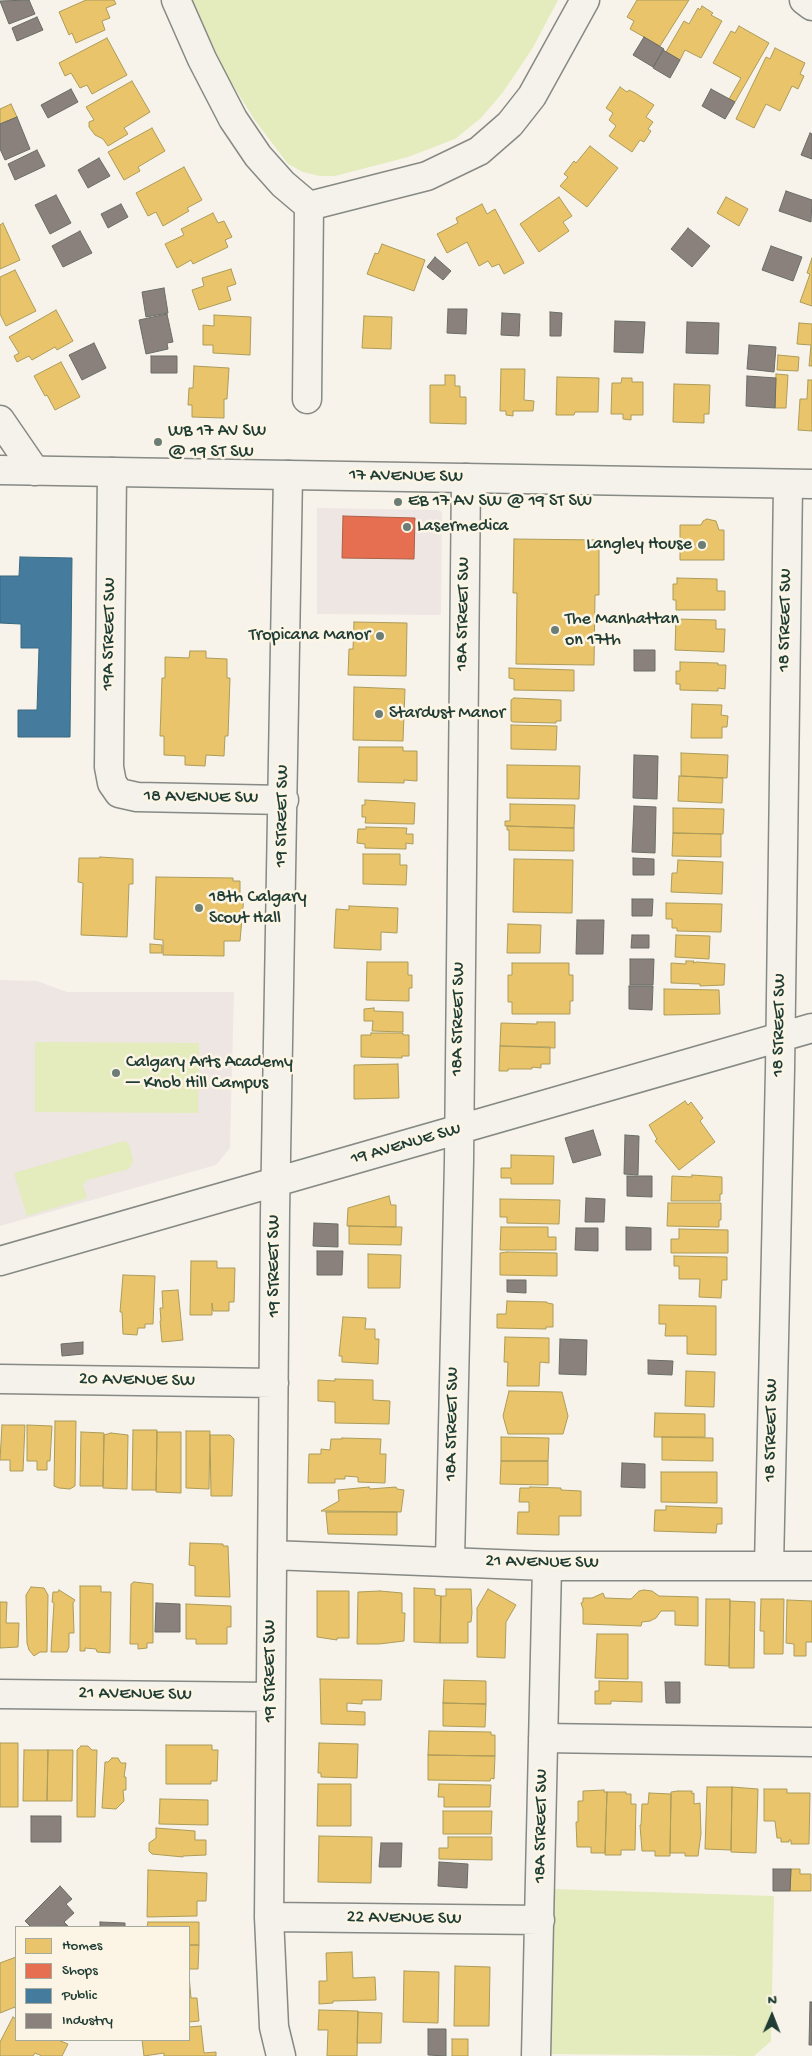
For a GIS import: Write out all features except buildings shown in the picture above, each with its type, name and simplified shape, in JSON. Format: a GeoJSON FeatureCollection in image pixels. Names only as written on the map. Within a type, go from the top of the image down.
{"type":"FeatureCollection","features":[{"type":"Feature","properties":{"kind":"street"},"geometry":{"type":"LineString","coordinates":[[176,0],[202,60],[233,119],[258,156],[284,184],[309,206],[307,399]]}},
{"type":"Feature","properties":{"kind":"street"},"geometry":{"type":"LineString","coordinates":[[309,206],[427,176],[479,151],[510,124],[532,96],[586,0]]}},
{"type":"Feature","properties":{"kind":"street"},"geometry":{"type":"LineString","coordinates":[[804,0],[812,6]]}},
{"type":"Feature","properties":{"kind":"street"},"geometry":{"type":"LineString","coordinates":[[0,420],[35,471]]}},
{"type":"Feature","properties":{"kind":"street","name":"17 AVENUE SW"},"geometry":{"type":"LineString","coordinates":[[0,470],[800,484]]}},
{"type":"Feature","properties":{"kind":"street","name":"19A STREET SW"},"geometry":{"type":"LineString","coordinates":[[112,472],[109,766],[112,783],[119,793]]}},
{"type":"Feature","properties":{"kind":"street","name":"19 STREET SW"},"geometry":{"type":"LineString","coordinates":[[281,2056],[274,2027],[269,1917],[276,1183],[284,800],[288,475]]}},
{"type":"Feature","properties":{"kind":"street","name":"18A STREET SW"},"geometry":{"type":"LineString","coordinates":[[450,1560],[459,1129],[466,478]]}},
{"type":"Feature","properties":{"kind":"street","name":"18 STREET SW"},"geometry":{"type":"LineString","coordinates":[[770,1566],[780,1037],[800,484]]}},
{"type":"Feature","properties":{"kind":"street","name":"18 AVENUE SW"},"geometry":{"type":"LineString","coordinates":[[119,793],[137,797],[284,800]]}},
{"type":"Feature","properties":{"kind":"street","name":"19 AVENUE SW"},"geometry":{"type":"LineString","coordinates":[[0,1261],[812,1028]]}},
{"type":"Feature","properties":{"kind":"street","name":"20 AVENUE SW"},"geometry":{"type":"LineString","coordinates":[[0,1379],[274,1383]]}},
{"type":"Feature","properties":{"kind":"street","name":"21 AVENUE SW"},"geometry":{"type":"LineString","coordinates":[[272,1555],[450,1560],[547,1566],[812,1566]]}},
{"type":"Feature","properties":{"kind":"street","name":"18A STREET SW"},"geometry":{"type":"LineString","coordinates":[[536,2056],[547,1566]]}},
{"type":"Feature","properties":{"kind":"street","name":"21 AVENUE SW"},"geometry":{"type":"LineString","coordinates":[[0,1694],[271,1697]]}},
{"type":"Feature","properties":{"kind":"street"},"geometry":{"type":"LineString","coordinates":[[543,1738],[812,1742]]}},
{"type":"Feature","properties":{"kind":"street","name":"22 AVENUE SW"},"geometry":{"type":"LineString","coordinates":[[269,1917],[540,1920]]}},
{"type":"Feature","properties":{"kind":"shaded area"},"geometry":{"type":"Polygon","coordinates":[[[317,508],[438,510],[442,512],[441,615],[317,614],[317,508]]]}},
{"type":"Feature","properties":{"kind":"shaded area","name":"Calgary Arts Academy — Knob Hill Campus"},"geometry":{"type":"Polygon","coordinates":[[[0,980],[37,981],[67,992],[234,992],[230,1148],[216,1165],[0,1226],[0,980]]]}},
{"type":"Feature","properties":{"kind":"green space"},"geometry":{"type":"Polygon","coordinates":[[[192,0],[558,0],[532,49],[503,92],[481,118],[455,139],[408,157],[335,176],[320,176],[303,172],[288,164],[254,119],[226,74],[192,0]]]}},
{"type":"Feature","properties":{"kind":"green space"},"geometry":{"type":"Polygon","coordinates":[[[35,1042],[199,1043],[198,1113],[35,1112],[35,1042]]]}},
{"type":"Feature","properties":{"kind":"green space"},"geometry":{"type":"Polygon","coordinates":[[[124,1141],[129,1144],[133,1161],[129,1169],[87,1180],[83,1185],[87,1198],[27,1216],[14,1173],[124,1141]]]}},
{"type":"Feature","properties":{"kind":"green space"},"geometry":{"type":"Polygon","coordinates":[[[554,1889],[774,1896],[771,2041],[754,2056],[550,2054],[554,1889]]]}},
{"type":"Feature","properties":{"kind":"place","name":"WB 17 AV SW @ 19 ST SW"},"geometry":{"type":"Point","coordinates":[158,442]}},
{"type":"Feature","properties":{"kind":"place","name":"EB 17 AV SW @ 19 ST SW"},"geometry":{"type":"Point","coordinates":[398,502]}},
{"type":"Feature","properties":{"kind":"place","name":"Lasermedica"},"geometry":{"type":"Point","coordinates":[407,527]}},
{"type":"Feature","properties":{"kind":"place","name":"Langley House"},"geometry":{"type":"Point","coordinates":[702,545]}},
{"type":"Feature","properties":{"kind":"place","name":"The Manhattan on 17th"},"geometry":{"type":"Point","coordinates":[555,630]}},
{"type":"Feature","properties":{"kind":"place","name":"Tropicana Manor"},"geometry":{"type":"Point","coordinates":[380,636]}},
{"type":"Feature","properties":{"kind":"place","name":"Stardust Manor"},"geometry":{"type":"Point","coordinates":[379,714]}},
{"type":"Feature","properties":{"kind":"place","name":"18th Calgary Scout Hall"},"geometry":{"type":"Point","coordinates":[199,908]}},
{"type":"Feature","properties":{"kind":"place","name":"Calgary Arts Academy — Knob Hill Campus"},"geometry":{"type":"Point","coordinates":[116,1073]}}]}
